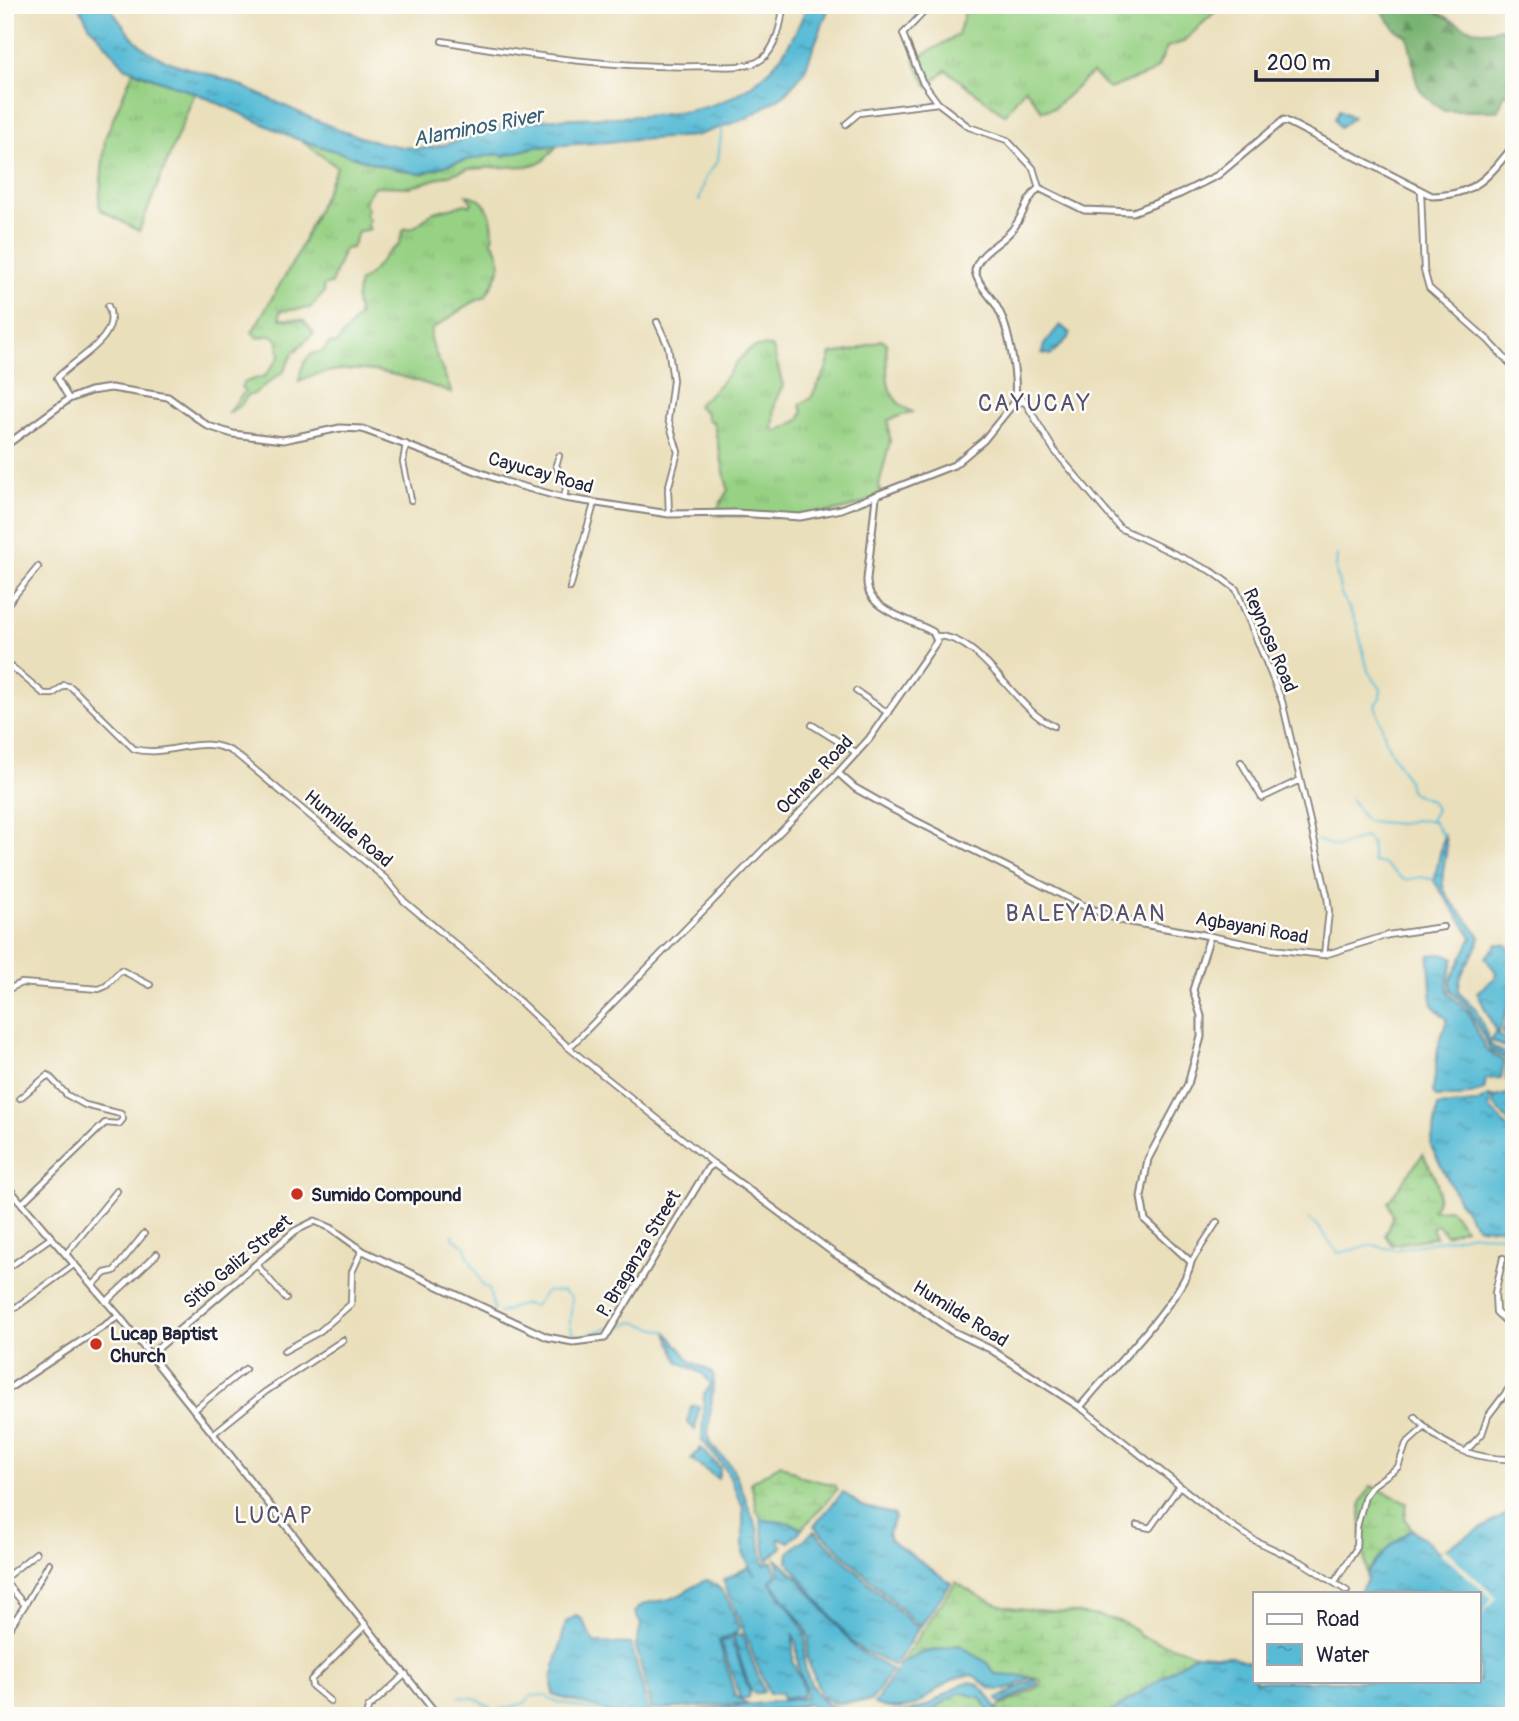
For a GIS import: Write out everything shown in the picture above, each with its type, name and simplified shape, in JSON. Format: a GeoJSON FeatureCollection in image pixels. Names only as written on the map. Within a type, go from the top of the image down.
{"type":"FeatureCollection","features":[{"type":"Feature","properties":{"kind":"street"},"geometry":{"type":"LineString","coordinates":[[442,41],[610,65],[688,67],[751,64],[763,59],[771,47],[783,5]]}},
{"type":"Feature","properties":{"kind":"street"},"geometry":{"type":"LineString","coordinates":[[940,5],[923,13],[903,37],[922,81],[938,103],[969,127],[1007,140],[1033,168],[1039,188],[1084,210],[1133,212],[1180,194],[1218,175],[1278,122],[1286,120],[1421,193],[1439,196],[1474,188],[1514,145]]}},
{"type":"Feature","properties":{"kind":"street"},"geometry":{"type":"LineString","coordinates":[[846,124],[859,113],[938,103]]}},
{"type":"Feature","properties":{"kind":"street","name":"Cayucay Road"},"geometry":{"type":"LineString","coordinates":[[5,446],[69,399],[100,388],[134,389],[168,397],[208,426],[233,434],[283,440],[349,427],[406,443],[506,482],[594,504],[669,514],[737,513],[800,517],[841,509],[954,465],[984,440],[1014,403],[1016,391],[1000,312],[975,271],[982,257],[1011,233],[1032,194],[1039,188]]}},
{"type":"Feature","properties":{"kind":"street"},"geometry":{"type":"LineString","coordinates":[[1421,193],[1424,270],[1429,289],[1479,332],[1514,368]]}},
{"type":"Feature","properties":{"kind":"street"},"geometry":{"type":"LineString","coordinates":[[69,399],[57,378],[107,334],[111,320],[108,306]]}},
{"type":"Feature","properties":{"kind":"street"},"geometry":{"type":"LineString","coordinates":[[657,322],[668,346],[674,384],[668,419],[678,452],[668,489],[669,514]]}},
{"type":"Feature","properties":{"kind":"street","name":"Reynosa Road"},"geometry":{"type":"LineString","coordinates":[[1016,391],[1054,450],[1120,528],[1213,572],[1236,589],[1282,701],[1327,895],[1329,912],[1324,955]]}},
{"type":"Feature","properties":{"kind":"street"},"geometry":{"type":"LineString","coordinates":[[1014,403],[1025,402]]}},
{"type":"Feature","properties":{"kind":"street"},"geometry":{"type":"LineString","coordinates":[[406,443],[404,466],[411,500]]}},
{"type":"Feature","properties":{"kind":"street"},"geometry":{"type":"LineString","coordinates":[[559,456],[556,465],[566,488],[564,498]]}},
{"type":"Feature","properties":{"kind":"street"},"geometry":{"type":"LineString","coordinates":[[876,497],[866,579],[868,593],[878,604],[937,636],[946,636],[968,650],[1000,675],[1036,717],[1054,726]]}},
{"type":"Feature","properties":{"kind":"street"},"geometry":{"type":"LineString","coordinates":[[570,588],[594,504]]}},
{"type":"Feature","properties":{"kind":"street"},"geometry":{"type":"LineString","coordinates":[[5,607],[38,567]]}},
{"type":"Feature","properties":{"kind":"street","name":"Ochave Road"},"geometry":{"type":"LineString","coordinates":[[569,1048],[675,943],[857,753],[934,648],[937,636]]}},
{"type":"Feature","properties":{"kind":"street","name":"Humilde Road"},"geometry":{"type":"LineString","coordinates":[[5,661],[46,695],[53,694],[62,686],[71,687],[134,749],[220,744],[236,754],[386,879],[404,901],[472,958],[569,1048],[714,1164],[835,1254],[881,1281],[952,1331],[990,1349],[1080,1407],[1180,1487],[1254,1540],[1303,1563],[1347,1591]]}},
{"type":"Feature","properties":{"kind":"street"},"geometry":{"type":"LineString","coordinates":[[856,691],[888,713]]}},
{"type":"Feature","properties":{"kind":"street"},"geometry":{"type":"LineString","coordinates":[[812,725],[857,753]]}},
{"type":"Feature","properties":{"kind":"street"},"geometry":{"type":"LineString","coordinates":[[1241,762],[1262,798],[1300,780]]}},
{"type":"Feature","properties":{"kind":"street","name":"Agbayani Road"},"geometry":{"type":"LineString","coordinates":[[838,773],[855,788],[894,810],[1084,906],[1120,920],[1272,949],[1324,955],[1382,936],[1443,927]]}},
{"type":"Feature","properties":{"kind":"street"},"geometry":{"type":"LineString","coordinates":[[1191,1262],[1145,1220],[1142,1184],[1151,1151],[1188,1084],[1195,1059],[1202,1025],[1193,990],[1210,936]]}},
{"type":"Feature","properties":{"kind":"street"},"geometry":{"type":"LineString","coordinates":[[5,991],[21,983],[99,989],[121,970],[150,985]]}},
{"type":"Feature","properties":{"kind":"street"},"geometry":{"type":"LineString","coordinates":[[20,1098],[48,1075],[67,1095],[85,1105],[121,1114],[123,1119],[119,1124],[105,1123],[22,1203]]}},
{"type":"Feature","properties":{"kind":"street","name":"P. Braganza Street"},"geometry":{"type":"LineString","coordinates":[[425,1279],[553,1340],[603,1339],[696,1186],[714,1164]]}},
{"type":"Feature","properties":{"kind":"street"},"geometry":{"type":"LineString","coordinates":[[5,1184],[119,1316],[438,1716]]}},
{"type":"Feature","properties":{"kind":"street"},"geometry":{"type":"LineString","coordinates":[[66,1254],[117,1191]]}},
{"type":"Feature","properties":{"kind":"street","name":"Sitio Galiz Street"},"geometry":{"type":"LineString","coordinates":[[150,1355],[295,1231],[314,1222],[331,1228],[362,1250],[425,1279]]}},
{"type":"Feature","properties":{"kind":"street"},"geometry":{"type":"LineString","coordinates":[[1080,1407],[1172,1297],[1217,1222]]}},
{"type":"Feature","properties":{"kind":"street"},"geometry":{"type":"LineString","coordinates":[[93,1285],[105,1273],[114,1271],[144,1234]]}},
{"type":"Feature","properties":{"kind":"street"},"geometry":{"type":"LineString","coordinates":[[8,1268],[52,1237]]}},
{"type":"Feature","properties":{"kind":"street"},"geometry":{"type":"LineString","coordinates":[[284,1351],[319,1332],[351,1304],[352,1272],[362,1250]]}},
{"type":"Feature","properties":{"kind":"street"},"geometry":{"type":"LineString","coordinates":[[106,1302],[157,1254]]}},
{"type":"Feature","properties":{"kind":"street"},"geometry":{"type":"LineString","coordinates":[[1503,1258],[1495,1293],[1496,1312],[1514,1329]]}},
{"type":"Feature","properties":{"kind":"street"},"geometry":{"type":"LineString","coordinates":[[15,1308],[75,1264]]}},
{"type":"Feature","properties":{"kind":"street"},"geometry":{"type":"LineString","coordinates":[[257,1265],[286,1299]]}},
{"type":"Feature","properties":{"kind":"street"},"geometry":{"type":"LineString","coordinates":[[5,1391],[119,1316]]}},
{"type":"Feature","properties":{"kind":"street"},"geometry":{"type":"LineString","coordinates":[[213,1434],[265,1392],[343,1340]]}},
{"type":"Feature","properties":{"kind":"street"},"geometry":{"type":"LineString","coordinates":[[194,1410],[245,1369]]}},
{"type":"Feature","properties":{"kind":"street"},"geometry":{"type":"LineString","coordinates":[[1466,1451],[1482,1434],[1486,1418],[1514,1382]]}},
{"type":"Feature","properties":{"kind":"street"},"geometry":{"type":"LineString","coordinates":[[1415,1417],[1444,1444],[1485,1457],[1514,1459]]}},
{"type":"Feature","properties":{"kind":"street"},"geometry":{"type":"LineString","coordinates":[[1334,1583],[1356,1549],[1357,1527],[1365,1496],[1372,1486],[1398,1467],[1406,1444],[1425,1427]]}},
{"type":"Feature","properties":{"kind":"street"},"geometry":{"type":"LineString","coordinates":[[1137,1525],[1150,1528],[1180,1487]]}},
{"type":"Feature","properties":{"kind":"street"},"geometry":{"type":"LineString","coordinates":[[25,1605],[5,1580],[36,1553]]}},
{"type":"Feature","properties":{"kind":"street"},"geometry":{"type":"LineString","coordinates":[[6,1632],[49,1563]]}},
{"type":"Feature","properties":{"kind":"street"},"geometry":{"type":"LineString","coordinates":[[5,1609],[14,1620]]}},
{"type":"Feature","properties":{"kind":"street"},"geometry":{"type":"LineString","coordinates":[[330,1701],[312,1686],[311,1680],[366,1625]]}},
{"type":"Feature","properties":{"kind":"street"},"geometry":{"type":"LineString","coordinates":[[366,1716],[368,1708],[406,1674]]}},
{"type":"Feature","properties":{"kind":"green space"},"geometry":{"type":"Polygon","coordinates":[[[1418,4],[1479,31],[1500,28],[1514,44],[1514,97],[1505,93],[1498,111],[1444,111],[1423,94],[1418,86],[1407,36],[1396,30],[1377,5],[1418,4]]]}},
{"type":"Feature","properties":{"kind":"green space"},"geometry":{"type":"Polygon","coordinates":[[[967,5],[1219,5],[1219,8],[1183,42],[1167,47],[1158,67],[1151,73],[1109,89],[1092,73],[1054,108],[1042,111],[1025,88],[1005,115],[946,70],[928,87],[914,60],[958,35],[967,5]]]}},
{"type":"Feature","properties":{"kind":"green space"},"geometry":{"type":"Polygon","coordinates":[[[133,71],[195,93],[139,231],[101,210],[99,204],[105,138],[133,71]]]}},
{"type":"Feature","properties":{"kind":"green space"},"geometry":{"type":"Polygon","coordinates":[[[300,140],[386,167],[421,174],[453,163],[496,154],[505,156],[534,147],[557,146],[542,162],[527,166],[468,169],[410,187],[374,186],[364,202],[368,209],[365,214],[370,220],[367,224],[370,229],[358,232],[352,248],[344,249],[331,284],[323,286],[324,293],[310,308],[280,311],[280,319],[303,320],[314,333],[293,353],[284,371],[252,395],[248,395],[241,405],[227,414],[245,391],[241,387],[245,382],[265,376],[280,356],[277,339],[271,335],[258,338],[252,332],[296,257],[337,167],[300,140]]]}},
{"type":"Feature","properties":{"kind":"green space"},"geometry":{"type":"Polygon","coordinates":[[[466,195],[480,200],[489,211],[492,242],[497,249],[500,263],[497,276],[485,297],[432,329],[430,340],[452,393],[415,380],[376,371],[337,370],[299,381],[308,357],[322,352],[330,343],[336,344],[359,315],[356,302],[359,282],[398,246],[404,229],[413,228],[434,212],[466,204],[470,206],[472,202],[466,195]]]}},
{"type":"Feature","properties":{"kind":"green space"},"geometry":{"type":"Polygon","coordinates":[[[881,340],[886,342],[887,374],[891,391],[902,406],[912,412],[888,420],[890,441],[879,486],[881,496],[838,511],[818,514],[714,515],[728,490],[713,421],[708,421],[706,413],[697,405],[719,385],[739,359],[756,347],[773,348],[783,386],[775,407],[773,428],[777,432],[799,420],[803,412],[800,405],[811,398],[831,354],[856,350],[881,340]]]}},
{"type":"Feature","properties":{"kind":"green space"},"geometry":{"type":"Polygon","coordinates":[[[1423,1154],[1437,1182],[1438,1195],[1432,1210],[1450,1209],[1465,1228],[1446,1235],[1438,1224],[1432,1228],[1436,1237],[1392,1245],[1385,1235],[1393,1216],[1388,1202],[1423,1154]]]}},
{"type":"Feature","properties":{"kind":"green space"},"geometry":{"type":"Polygon","coordinates":[[[781,1464],[802,1477],[834,1485],[837,1490],[802,1529],[790,1523],[763,1520],[757,1512],[751,1482],[781,1464]]]}},
{"type":"Feature","properties":{"kind":"green space"},"geometry":{"type":"Polygon","coordinates":[[[1371,1486],[1407,1502],[1405,1519],[1412,1529],[1390,1547],[1366,1573],[1360,1515],[1361,1503],[1371,1486]]]}},
{"type":"Feature","properties":{"kind":"green space"},"geometry":{"type":"Polygon","coordinates":[[[956,1582],[981,1598],[1002,1605],[1118,1621],[1132,1627],[1140,1636],[1196,1654],[1106,1716],[1000,1716],[997,1708],[1039,1687],[1039,1679],[996,1675],[986,1662],[959,1645],[921,1653],[901,1663],[956,1582]]]}},
{"type":"Feature","properties":{"kind":"green space"},"geometry":{"type":"Polygon","coordinates":[[[959,1692],[982,1698],[991,1716],[925,1716],[959,1692]]]}},
{"type":"Feature","properties":{"kind":"water"},"geometry":{"type":"Polygon","coordinates":[[[78,5],[108,5],[138,43],[170,62],[234,83],[366,139],[425,148],[451,143],[514,123],[646,116],[686,111],[723,101],[756,82],[785,51],[807,5],[830,5],[804,72],[784,95],[745,119],[695,136],[534,147],[505,156],[496,154],[453,163],[421,174],[386,167],[294,138],[200,95],[126,68],[89,25],[78,5]]]}},
{"type":"Feature","properties":{"kind":"water"},"geometry":{"type":"Polygon","coordinates":[[[1339,110],[1353,117],[1340,128],[1335,119],[1339,110]]]}},
{"type":"Feature","properties":{"kind":"water"},"geometry":{"type":"Polygon","coordinates":[[[1060,325],[1070,333],[1069,337],[1051,355],[1042,353],[1044,345],[1060,325]]]}},
{"type":"Feature","properties":{"kind":"water"},"geometry":{"type":"Polygon","coordinates":[[[1444,835],[1446,847],[1443,885],[1453,903],[1480,937],[1461,978],[1459,993],[1476,1009],[1491,1045],[1507,1055],[1511,1061],[1514,1089],[1506,1080],[1507,1060],[1490,1049],[1468,1007],[1451,991],[1450,981],[1472,937],[1434,881],[1444,835]]]}},
{"type":"Feature","properties":{"kind":"water"},"geometry":{"type":"Polygon","coordinates":[[[1497,944],[1507,945],[1511,953],[1512,976],[1509,1003],[1497,1034],[1477,992],[1495,978],[1496,972],[1485,958],[1497,944]]]}},
{"type":"Feature","properties":{"kind":"water"},"geometry":{"type":"Polygon","coordinates":[[[1442,954],[1454,958],[1447,983],[1449,994],[1467,1010],[1486,1049],[1504,1062],[1501,1078],[1486,1079],[1484,1090],[1460,1097],[1436,1097],[1433,1092],[1438,1048],[1447,1019],[1432,1005],[1429,959],[1430,955],[1442,954]]]}},
{"type":"Feature","properties":{"kind":"water"},"geometry":{"type":"Polygon","coordinates":[[[1514,1007],[1514,1041],[1502,1033],[1514,1007]]]}},
{"type":"Feature","properties":{"kind":"water"},"geometry":{"type":"Polygon","coordinates":[[[1495,1033],[1513,1045],[1512,1051],[1492,1041],[1495,1033]]]}},
{"type":"Feature","properties":{"kind":"water"},"geometry":{"type":"Polygon","coordinates":[[[1514,1094],[1514,1128],[1493,1104],[1495,1097],[1514,1094]]]}},
{"type":"Feature","properties":{"kind":"water"},"geometry":{"type":"Polygon","coordinates":[[[1488,1096],[1492,1097],[1489,1107],[1514,1135],[1514,1229],[1477,1227],[1461,1205],[1431,1146],[1438,1106],[1476,1103],[1488,1096]]]}},
{"type":"Feature","properties":{"kind":"water"},"geometry":{"type":"Polygon","coordinates":[[[666,1331],[691,1362],[710,1371],[714,1377],[708,1435],[710,1444],[732,1467],[743,1492],[758,1531],[764,1565],[772,1562],[777,1573],[769,1582],[792,1611],[805,1634],[805,1668],[810,1682],[823,1701],[834,1707],[865,1712],[898,1713],[918,1709],[971,1682],[980,1686],[1000,1716],[991,1716],[982,1698],[959,1692],[925,1716],[826,1716],[807,1704],[725,1716],[652,1716],[806,1698],[793,1635],[793,1663],[803,1685],[803,1696],[783,1699],[781,1693],[769,1694],[723,1580],[749,1567],[755,1576],[743,1553],[743,1508],[727,1471],[702,1440],[704,1395],[711,1384],[703,1374],[678,1361],[666,1331]]]}},
{"type":"Feature","properties":{"kind":"water"},"geometry":{"type":"Polygon","coordinates":[[[691,1406],[699,1406],[695,1430],[688,1423],[691,1406]]]}},
{"type":"Feature","properties":{"kind":"water"},"geometry":{"type":"Polygon","coordinates":[[[701,1448],[720,1468],[718,1479],[691,1459],[701,1448]]]}},
{"type":"Feature","properties":{"kind":"water"},"geometry":{"type":"Polygon","coordinates":[[[843,1492],[862,1506],[893,1514],[895,1518],[888,1533],[890,1540],[951,1583],[920,1627],[814,1526],[843,1492]]]}},
{"type":"Feature","properties":{"kind":"water"},"geometry":{"type":"Polygon","coordinates":[[[1514,1510],[1514,1716],[1106,1716],[1196,1654],[1230,1656],[1253,1663],[1253,1682],[1480,1682],[1480,1592],[1360,1592],[1367,1580],[1366,1573],[1390,1546],[1412,1529],[1439,1552],[1514,1510]]]}},
{"type":"Feature","properties":{"kind":"water"},"geometry":{"type":"Polygon","coordinates":[[[760,1516],[763,1520],[790,1523],[802,1529],[789,1542],[780,1538],[778,1541],[782,1547],[767,1561],[760,1516]]]}},
{"type":"Feature","properties":{"kind":"water"},"geometry":{"type":"Polygon","coordinates":[[[814,1531],[918,1629],[895,1666],[860,1649],[851,1641],[788,1562],[789,1552],[814,1531]]]}},
{"type":"Feature","properties":{"kind":"water"},"geometry":{"type":"Polygon","coordinates":[[[776,1559],[797,1577],[856,1649],[892,1670],[871,1701],[834,1703],[822,1697],[807,1658],[809,1639],[804,1626],[771,1581],[780,1574],[776,1559]]]}},
{"type":"Feature","properties":{"kind":"water"},"geometry":{"type":"Polygon","coordinates":[[[707,1580],[724,1594],[739,1628],[736,1633],[719,1641],[735,1696],[747,1703],[652,1710],[636,1646],[641,1625],[635,1612],[645,1604],[671,1599],[707,1580]]]}},
{"type":"Feature","properties":{"kind":"water"},"geometry":{"type":"Polygon","coordinates":[[[576,1616],[582,1619],[594,1643],[631,1644],[650,1716],[613,1713],[553,1695],[552,1678],[566,1622],[576,1616]]]}},
{"type":"Feature","properties":{"kind":"water"},"geometry":{"type":"Polygon","coordinates":[[[742,1634],[764,1692],[755,1694],[750,1689],[733,1636],[742,1634]]]}},
{"type":"Feature","properties":{"kind":"water"},"geometry":{"type":"Polygon","coordinates":[[[731,1638],[750,1693],[748,1698],[740,1698],[721,1642],[731,1638]]]}},
{"type":"Feature","properties":{"kind":"water"},"geometry":{"type":"Polygon","coordinates":[[[959,1645],[986,1662],[996,1675],[1032,1677],[1012,1687],[997,1690],[969,1675],[952,1680],[915,1705],[891,1708],[874,1704],[901,1663],[922,1653],[959,1645]]]}},
{"type":"Feature","properties":{"kind":"water"},"geometry":{"type":"Polygon","coordinates":[[[1035,1679],[1038,1684],[1001,1704],[997,1699],[1035,1679]]]}},
{"type":"Feature","properties":{"kind":"water"},"geometry":{"type":"Polygon","coordinates":[[[788,1710],[792,1716],[735,1716],[788,1710]]]}},
{"type":"Feature","properties":{"kind":"pier"},"geometry":{"type":"Polygon","coordinates":[[[1444,1548],[1496,1598],[1480,1618],[1492,1598],[1439,1552],[1444,1548]]]}},
{"type":"Feature","properties":{"kind":"waterway"},"geometry":{"type":"LineString","coordinates":[[699,201],[706,177],[718,160],[722,127]]}},
{"type":"Feature","properties":{"kind":"waterway"},"geometry":{"type":"LineString","coordinates":[[1337,555],[1336,571],[1341,594],[1356,622],[1368,671],[1381,689],[1380,698],[1375,705],[1388,746],[1408,781],[1410,790],[1434,805],[1436,810],[1431,818],[1444,837]]}},
{"type":"Feature","properties":{"kind":"waterway"},"geometry":{"type":"LineString","coordinates":[[1350,798],[1366,821],[1400,824],[1414,820],[1432,821]]}},
{"type":"Feature","properties":{"kind":"waterway"},"geometry":{"type":"LineString","coordinates":[[1316,840],[1337,847],[1365,837],[1371,842],[1373,862],[1384,864],[1404,880],[1421,877],[1436,880]]}},
{"type":"Feature","properties":{"kind":"waterway"},"geometry":{"type":"LineString","coordinates":[[1309,1219],[1338,1253],[1373,1245],[1395,1250],[1473,1234],[1514,1235]]}},
{"type":"Feature","properties":{"kind":"waterway"},"geometry":{"type":"LineString","coordinates":[[453,1234],[454,1239],[465,1246],[482,1285],[489,1289],[494,1310]]}},
{"type":"Feature","properties":{"kind":"waterway"},"geometry":{"type":"LineString","coordinates":[[499,1313],[524,1304],[535,1306],[545,1292],[563,1291],[572,1298],[570,1324],[573,1334],[584,1336],[607,1328]]}},
{"type":"Feature","properties":{"kind":"waterway"},"geometry":{"type":"LineString","coordinates":[[613,1328],[634,1322],[667,1332]]}},
{"type":"Feature","properties":{"kind":"waterway"},"geometry":{"type":"LineString","coordinates":[[459,1697],[475,1698],[495,1711],[525,1703],[531,1696],[546,1695],[550,1700],[597,1712]]}},
{"type":"Feature","properties":{"kind":"place","name":"Sumido Compound"},"geometry":{"type":"Point","coordinates":[297,1194]}},
{"type":"Feature","properties":{"kind":"place","name":"Lucap Baptist Church"},"geometry":{"type":"Point","coordinates":[96,1344]}},
{"type":"Feature","properties":{"kind":"district","name":"CAYUCAY"},"geometry":{"type":"Point","coordinates":[1035,403]}},
{"type":"Feature","properties":{"kind":"district","name":"BALEYADAAN"},"geometry":{"type":"Point","coordinates":[1086,913]}},
{"type":"Feature","properties":{"kind":"district","name":"LUCAP"},"geometry":{"type":"Point","coordinates":[274,1515]}},
{"type":"Feature","properties":{"kind":"water label","name":"Alaminos River"},"geometry":{"type":"Point","coordinates":[478,127]}}]}
